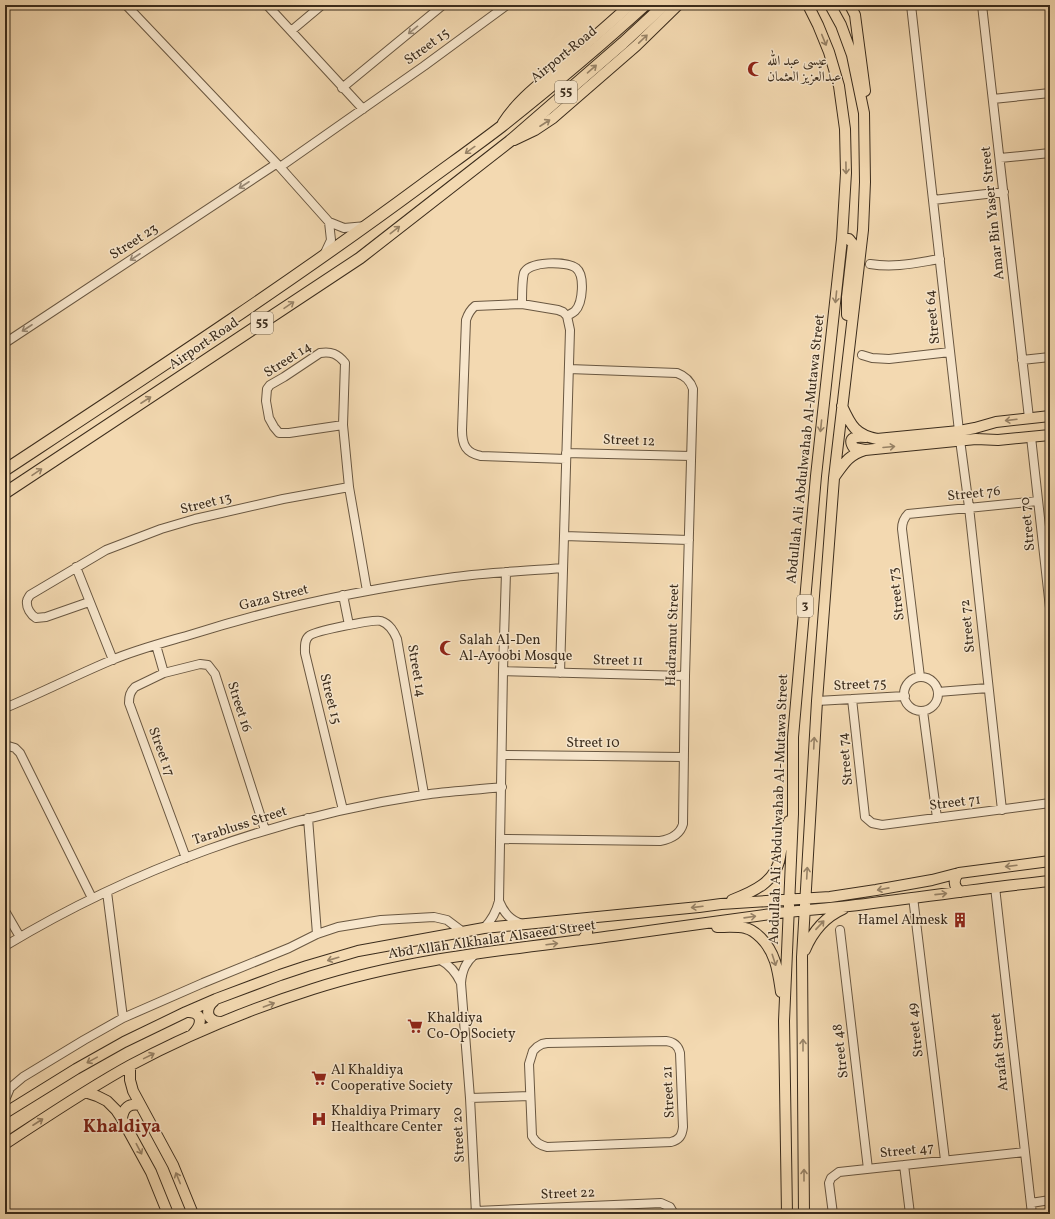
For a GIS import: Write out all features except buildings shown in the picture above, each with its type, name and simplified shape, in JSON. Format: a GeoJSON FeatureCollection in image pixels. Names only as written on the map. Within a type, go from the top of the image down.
{"type":"FeatureCollection","features":[{"type":"Feature","properties":{"kind":"highway","name":"Airport Road"},"geometry":{"type":"LineString","coordinates":[[5,470],[154,372],[367,226],[501,126],[614,33],[645,5]]}},
{"type":"Feature","properties":{"kind":"highway","name":"Airport Road"},"geometry":{"type":"LineString","coordinates":[[5,493],[360,258],[510,141],[623,43],[664,5]]}},
{"type":"Feature","properties":{"kind":"highway"},"geometry":{"type":"LineString","coordinates":[[77,445],[73,446],[68,443],[67,439],[70,435],[135,390],[154,372]]}},
{"type":"Feature","properties":{"kind":"main road","name":"Airport Road"},"geometry":{"type":"LineString","coordinates":[[501,126],[514,108],[530,92],[598,35],[630,5]]}},
{"type":"Feature","properties":{"kind":"main road","name":"Airport Road"},"geometry":{"type":"LineString","coordinates":[[510,141],[535,130],[554,118],[636,46],[678,5]]}},
{"type":"Feature","properties":{"kind":"main road","name":"3"},"geometry":{"type":"LineString","coordinates":[[801,5],[818,25]]}},
{"type":"Feature","properties":{"kind":"main road","name":"Abdullah Ali Abdulwahab Al-Mutawa Street"},"geometry":{"type":"LineString","coordinates":[[787,1214],[784,1022],[789,912],[793,742],[816,476],[842,239],[846,173],[845,129],[839,86],[829,52],[808,5]]}},
{"type":"Feature","properties":{"kind":"main road","name":"Abdullah Ali Abdulwahab Al-Mutawa Street"},"geometry":{"type":"LineString","coordinates":[[804,1214],[802,957],[817,701],[834,478],[863,230],[865,182],[864,113],[850,49],[841,25],[830,5]]}},
{"type":"Feature","properties":{"kind":"main road"},"geometry":{"type":"LineString","coordinates":[[850,5],[855,16]]}},
{"type":"Feature","properties":{"kind":"main road"},"geometry":{"type":"LineString","coordinates":[[854,5],[864,84],[864,113]]}},
{"type":"Feature","properties":{"kind":"main road"},"geometry":{"type":"LineString","coordinates":[[842,239],[849,239],[853,244],[847,304],[850,336]]}},
{"type":"Feature","properties":{"kind":"main road"},"geometry":{"type":"LineString","coordinates":[[842,405],[848,420],[858,432],[866,437]]}},
{"type":"Feature","properties":{"kind":"main road"},"geometry":{"type":"LineString","coordinates":[[834,478],[845,462],[854,454],[865,450],[959,436],[975,428],[996,422],[1050,416]]}},
{"type":"Feature","properties":{"kind":"main road"},"geometry":{"type":"LineString","coordinates":[[996,422],[991,428],[990,432],[992,436],[998,440]]}},
{"type":"Feature","properties":{"kind":"main road"},"geometry":{"type":"LineString","coordinates":[[865,450],[854,448],[852,444],[854,437],[866,437],[877,440],[959,436],[976,439],[998,440],[1050,435]]}},
{"type":"Feature","properties":{"kind":"main road"},"geometry":{"type":"LineString","coordinates":[[722,904],[752,892],[770,878],[778,866],[783,840],[792,814]]}},
{"type":"Feature","properties":{"kind":"main road","name":"Abd Allah Alkhalaf Alsaeed Street"},"geometry":{"type":"LineString","coordinates":[[5,1113],[76,1069],[124,1042],[186,1012],[280,975],[358,951],[484,928],[722,904],[830,897],[932,880],[959,873],[1050,861]]}},
{"type":"Feature","properties":{"kind":"main road"},"geometry":{"type":"LineString","coordinates":[[959,873],[954,883],[961,892]]}},
{"type":"Feature","properties":{"kind":"main road","name":"Abd Allah Alkhalaf Alsaeed Street"},"geometry":{"type":"LineString","coordinates":[[5,1144],[85,1092],[130,1066],[193,1034],[313,989],[362,975],[440,959],[475,954],[789,912],[851,906],[913,897],[1050,881]]}},
{"type":"Feature","properties":{"kind":"main road"},"geometry":{"type":"LineString","coordinates":[[802,957],[811,936],[821,924],[838,911],[851,906]]}},
{"type":"Feature","properties":{"kind":"main road"},"geometry":{"type":"LineString","coordinates":[[579,919],[583,921],[588,929],[588,933],[582,940]]}},
{"type":"Feature","properties":{"kind":"main road"},"geometry":{"type":"LineString","coordinates":[[695,925],[746,928],[756,933],[764,941],[771,950],[778,974],[784,1022]]}},
{"type":"Feature","properties":{"kind":"main road"},"geometry":{"type":"LineString","coordinates":[[216,999],[210,1004],[208,1010],[210,1017],[215,1021],[222,1022]]}},
{"type":"Feature","properties":{"kind":"main road"},"geometry":{"type":"LineString","coordinates":[[186,1012],[196,1014],[200,1018],[199,1028],[193,1034]]}},
{"type":"Feature","properties":{"kind":"main road"},"geometry":{"type":"LineString","coordinates":[[130,1066],[130,1080],[133,1091],[173,1165],[193,1214]]}},
{"type":"Feature","properties":{"kind":"main road"},"geometry":{"type":"LineString","coordinates":[[85,1092],[107,1101],[116,1110],[151,1172],[168,1214]]}},
{"type":"Feature","properties":{"kind":"main road"},"geometry":{"type":"LineString","coordinates":[[122,1119],[122,1113],[125,1108],[129,1105],[140,1105]]}},
{"type":"Feature","properties":{"kind":"street"},"geometry":{"type":"LineString","coordinates":[[126,5],[329,222],[344,228],[367,226]]}},
{"type":"Feature","properties":{"kind":"street"},"geometry":{"type":"LineString","coordinates":[[266,5],[363,109]]}},
{"type":"Feature","properties":{"kind":"street"},"geometry":{"type":"LineString","coordinates":[[291,31],[322,5]]}},
{"type":"Feature","properties":{"kind":"street","name":"Street 15"},"geometry":{"type":"LineString","coordinates":[[342,88],[443,5]]}},
{"type":"Feature","properties":{"kind":"street","name":"Street 15"},"geometry":{"type":"LineString","coordinates":[[278,166],[363,109],[507,5]]}},
{"type":"Feature","properties":{"kind":"street","name":"Street 64"},"geometry":{"type":"LineString","coordinates":[[911,5],[959,436]]}},
{"type":"Feature","properties":{"kind":"street","name":"Amar Bin Yaser Street"},"geometry":{"type":"LineString","coordinates":[[982,5],[1029,418]]}},
{"type":"Feature","properties":{"kind":"street"},"geometry":{"type":"LineString","coordinates":[[993,99],[1050,93]]}},
{"type":"Feature","properties":{"kind":"street"},"geometry":{"type":"LineString","coordinates":[[1000,158],[1050,153]]}},
{"type":"Feature","properties":{"kind":"street","name":"Street 23"},"geometry":{"type":"LineString","coordinates":[[5,342],[278,166]]}},
{"type":"Feature","properties":{"kind":"street"},"geometry":{"type":"LineString","coordinates":[[933,200],[1004,192]]}},
{"type":"Feature","properties":{"kind":"street"},"geometry":{"type":"LineString","coordinates":[[324,256],[330,240],[329,222]]}},
{"type":"Feature","properties":{"kind":"street"},"geometry":{"type":"LineString","coordinates":[[870,264],[897,266],[940,259]]}},
{"type":"Feature","properties":{"kind":"street"},"geometry":{"type":"LineString","coordinates":[[560,673],[570,330],[567,316],[563,312],[522,304],[524,274],[529,267],[559,263],[570,265],[576,268],[580,273],[582,284],[581,297],[575,311],[567,316]]}},
{"type":"Feature","properties":{"kind":"street","name":"Street 12"},"geometry":{"type":"LineString","coordinates":[[522,304],[478,305],[471,309],[468,314],[466,320],[462,430],[463,444],[468,450],[473,454],[481,456],[691,456]]}},
{"type":"Feature","properties":{"kind":"street","name":"Street 14"},"geometry":{"type":"LineString","coordinates":[[343,425],[289,433],[279,433],[269,418],[266,401],[267,389],[270,385],[320,353],[326,352],[334,354],[339,356],[345,363],[343,425],[349,487],[367,591]]}},
{"type":"Feature","properties":{"kind":"street"},"geometry":{"type":"LineString","coordinates":[[862,355],[889,360],[950,352]]}},
{"type":"Feature","properties":{"kind":"street"},"geometry":{"type":"LineString","coordinates":[[1022,360],[1050,357]]}},
{"type":"Feature","properties":{"kind":"street","name":"Hadramut Street"},"geometry":{"type":"LineString","coordinates":[[500,839],[660,841],[671,838],[679,832],[683,824],[685,676],[693,389],[686,377],[677,373],[569,368]]}},
{"type":"Feature","properties":{"kind":"street","name":"Street 72"},"geometry":{"type":"LineString","coordinates":[[959,436],[969,508],[1002,810]]}},
{"type":"Feature","properties":{"kind":"street","name":"Street 70"},"geometry":{"type":"LineString","coordinates":[[1031,437],[1050,608]]}},
{"type":"Feature","properties":{"kind":"street","name":"Street 13"},"geometry":{"type":"LineString","coordinates":[[89,602],[41,618],[36,618],[32,616],[28,608],[27,601],[30,595],[106,550],[161,529],[195,519],[283,499],[349,487]]}},
{"type":"Feature","properties":{"kind":"street","name":"Street 76"},"geometry":{"type":"LineString","coordinates":[[912,514],[1038,501]]}},
{"type":"Feature","properties":{"kind":"street","name":"Street 73"},"geometry":{"type":"LineString","coordinates":[[912,514],[908,514],[904,518],[902,529],[920,677]]}},
{"type":"Feature","properties":{"kind":"street"},"geometry":{"type":"LineString","coordinates":[[564,536],[689,540]]}},
{"type":"Feature","properties":{"kind":"street"},"geometry":{"type":"LineString","coordinates":[[76,567],[113,660]]}},
{"type":"Feature","properties":{"kind":"street","name":"Gaza Street"},"geometry":{"type":"LineString","coordinates":[[5,708],[113,660],[220,625],[295,606],[343,595],[456,577],[563,568]]}},
{"type":"Feature","properties":{"kind":"street"},"geometry":{"type":"LineString","coordinates":[[506,572],[500,901],[503,910],[508,917],[522,924]]}},
{"type":"Feature","properties":{"kind":"street"},"geometry":{"type":"LineString","coordinates":[[343,595],[349,625]]}},
{"type":"Feature","properties":{"kind":"street","name":"Street 14"},"geometry":{"type":"LineString","coordinates":[[349,625],[380,621],[386,623],[394,632],[397,639],[424,794]]}},
{"type":"Feature","properties":{"kind":"street","name":"Street 15"},"geometry":{"type":"LineString","coordinates":[[344,810],[305,647],[307,638],[313,633],[349,625]]}},
{"type":"Feature","properties":{"kind":"street"},"geometry":{"type":"LineString","coordinates":[[156,645],[164,673]]}},
{"type":"Feature","properties":{"kind":"street","name":"Street 16"},"geometry":{"type":"LineString","coordinates":[[164,673],[200,664],[208,665],[215,674],[265,830]]}},
{"type":"Feature","properties":{"kind":"street","name":"Street 11"},"geometry":{"type":"LineString","coordinates":[[503,671],[685,676]]}},
{"type":"Feature","properties":{"kind":"street","name":"Street 17"},"geometry":{"type":"LineString","coordinates":[[164,673],[131,690],[129,703],[186,858]]}},
{"type":"Feature","properties":{"kind":"street"},"geometry":{"type":"LineString","coordinates":[[920,677],[932,681],[938,692],[938,699],[934,705],[923,711],[911,707],[905,696],[905,689],[908,683],[913,679],[920,677]]}},
{"type":"Feature","properties":{"kind":"street"},"geometry":{"type":"LineString","coordinates":[[938,692],[988,688]]}},
{"type":"Feature","properties":{"kind":"street","name":"Street 75"},"geometry":{"type":"LineString","coordinates":[[817,701],[905,696]]}},
{"type":"Feature","properties":{"kind":"street","name":"Street 74"},"geometry":{"type":"LineString","coordinates":[[852,699],[865,817]]}},
{"type":"Feature","properties":{"kind":"street"},"geometry":{"type":"LineString","coordinates":[[923,711],[937,818]]}},
{"type":"Feature","properties":{"kind":"street"},"geometry":{"type":"LineString","coordinates":[[5,745],[15,748],[20,754],[92,898]]}},
{"type":"Feature","properties":{"kind":"street","name":"Street 10"},"geometry":{"type":"LineString","coordinates":[[502,755],[684,757]]}},
{"type":"Feature","properties":{"kind":"street","name":"Tarabluss Street"},"geometry":{"type":"LineString","coordinates":[[5,946],[92,898],[186,858],[265,830],[308,818],[424,794],[502,787]]}},
{"type":"Feature","properties":{"kind":"street","name":"Street 71"},"geometry":{"type":"LineString","coordinates":[[865,817],[872,823],[882,825],[1050,803]]}},
{"type":"Feature","properties":{"kind":"street"},"geometry":{"type":"LineString","coordinates":[[308,818],[317,934]]}},
{"type":"Feature","properties":{"kind":"street","name":"Arafat Street"},"geometry":{"type":"LineString","coordinates":[[995,887],[1032,1214]]}},
{"type":"Feature","properties":{"kind":"street"},"geometry":{"type":"LineString","coordinates":[[107,892],[123,1018]]}},
{"type":"Feature","properties":{"kind":"street","name":"Street 49"},"geometry":{"type":"LineString","coordinates":[[913,897],[945,1160]]}},
{"type":"Feature","properties":{"kind":"street"},"geometry":{"type":"LineString","coordinates":[[484,928],[492,920],[500,901]]}},
{"type":"Feature","properties":{"kind":"street"},"geometry":{"type":"LineString","coordinates":[[5,911],[20,937]]}},
{"type":"Feature","properties":{"kind":"street","name":"Abd Allah Alkhalaf Alsaeed Street"},"geometry":{"type":"LineString","coordinates":[[5,1100],[10,1088],[23,1077],[123,1018],[289,948],[317,934],[338,927],[434,916],[447,920],[462,932]]}},
{"type":"Feature","properties":{"kind":"street","name":"Street 48"},"geometry":{"type":"LineString","coordinates":[[840,930],[868,1169]]}},
{"type":"Feature","properties":{"kind":"street","name":"Street 20"},"geometry":{"type":"LineString","coordinates":[[475,954],[464,967],[461,983],[470,1098],[476,1212]]}},
{"type":"Feature","properties":{"kind":"street","name":"Street 20"},"geometry":{"type":"LineString","coordinates":[[440,959],[453,969],[461,983]]}},
{"type":"Feature","properties":{"kind":"street","name":"Street 21"},"geometry":{"type":"LineString","coordinates":[[670,1041],[677,1046],[680,1053],[682,1134],[680,1138],[671,1142],[548,1147],[541,1145],[534,1140],[532,1136],[530,1096],[529,1064],[533,1050],[542,1044],[670,1041]]}},
{"type":"Feature","properties":{"kind":"street"},"geometry":{"type":"LineString","coordinates":[[470,1098],[530,1096]]}},
{"type":"Feature","properties":{"kind":"street","name":"Street 47"},"geometry":{"type":"LineString","coordinates":[[833,1214],[829,1183],[831,1178],[839,1172],[1025,1152]]}},
{"type":"Feature","properties":{"kind":"street"},"geometry":{"type":"LineString","coordinates":[[904,1165],[910,1214]]}},
{"type":"Feature","properties":{"kind":"street"},"geometry":{"type":"LineString","coordinates":[[1031,1202],[1050,1200]]}},
{"type":"Feature","properties":{"kind":"street","name":"Street 22"},"geometry":{"type":"LineString","coordinates":[[476,1212],[661,1203],[670,1207],[674,1214]]}},
{"type":"Feature","properties":{"kind":"place","name":"عيسى عبد الله عبدالعزيز العثمان"},"geometry":{"type":"Point","coordinates":[755,69]}},
{"type":"Feature","properties":{"kind":"place","name":"Salah Al-Den Al-Ayoobi Mosque"},"geometry":{"type":"Point","coordinates":[447,648]}},
{"type":"Feature","properties":{"kind":"place","name":"Hamel Almesk"},"geometry":{"type":"Point","coordinates":[960,920]}},
{"type":"Feature","properties":{"kind":"place","name":"Khaldiya Co-Op Society"},"geometry":{"type":"Point","coordinates":[415,1026]}},
{"type":"Feature","properties":{"kind":"place","name":"Al Khaldiya Cooperative Society"},"geometry":{"type":"Point","coordinates":[319,1078]}},
{"type":"Feature","properties":{"kind":"place","name":"Khaldiya Primary Healthcare Center"},"geometry":{"type":"Point","coordinates":[319,1119]}},
{"type":"Feature","properties":{"kind":"district","name":"Khaldiya"},"geometry":{"type":"Point","coordinates":[122,1127]}}]}
